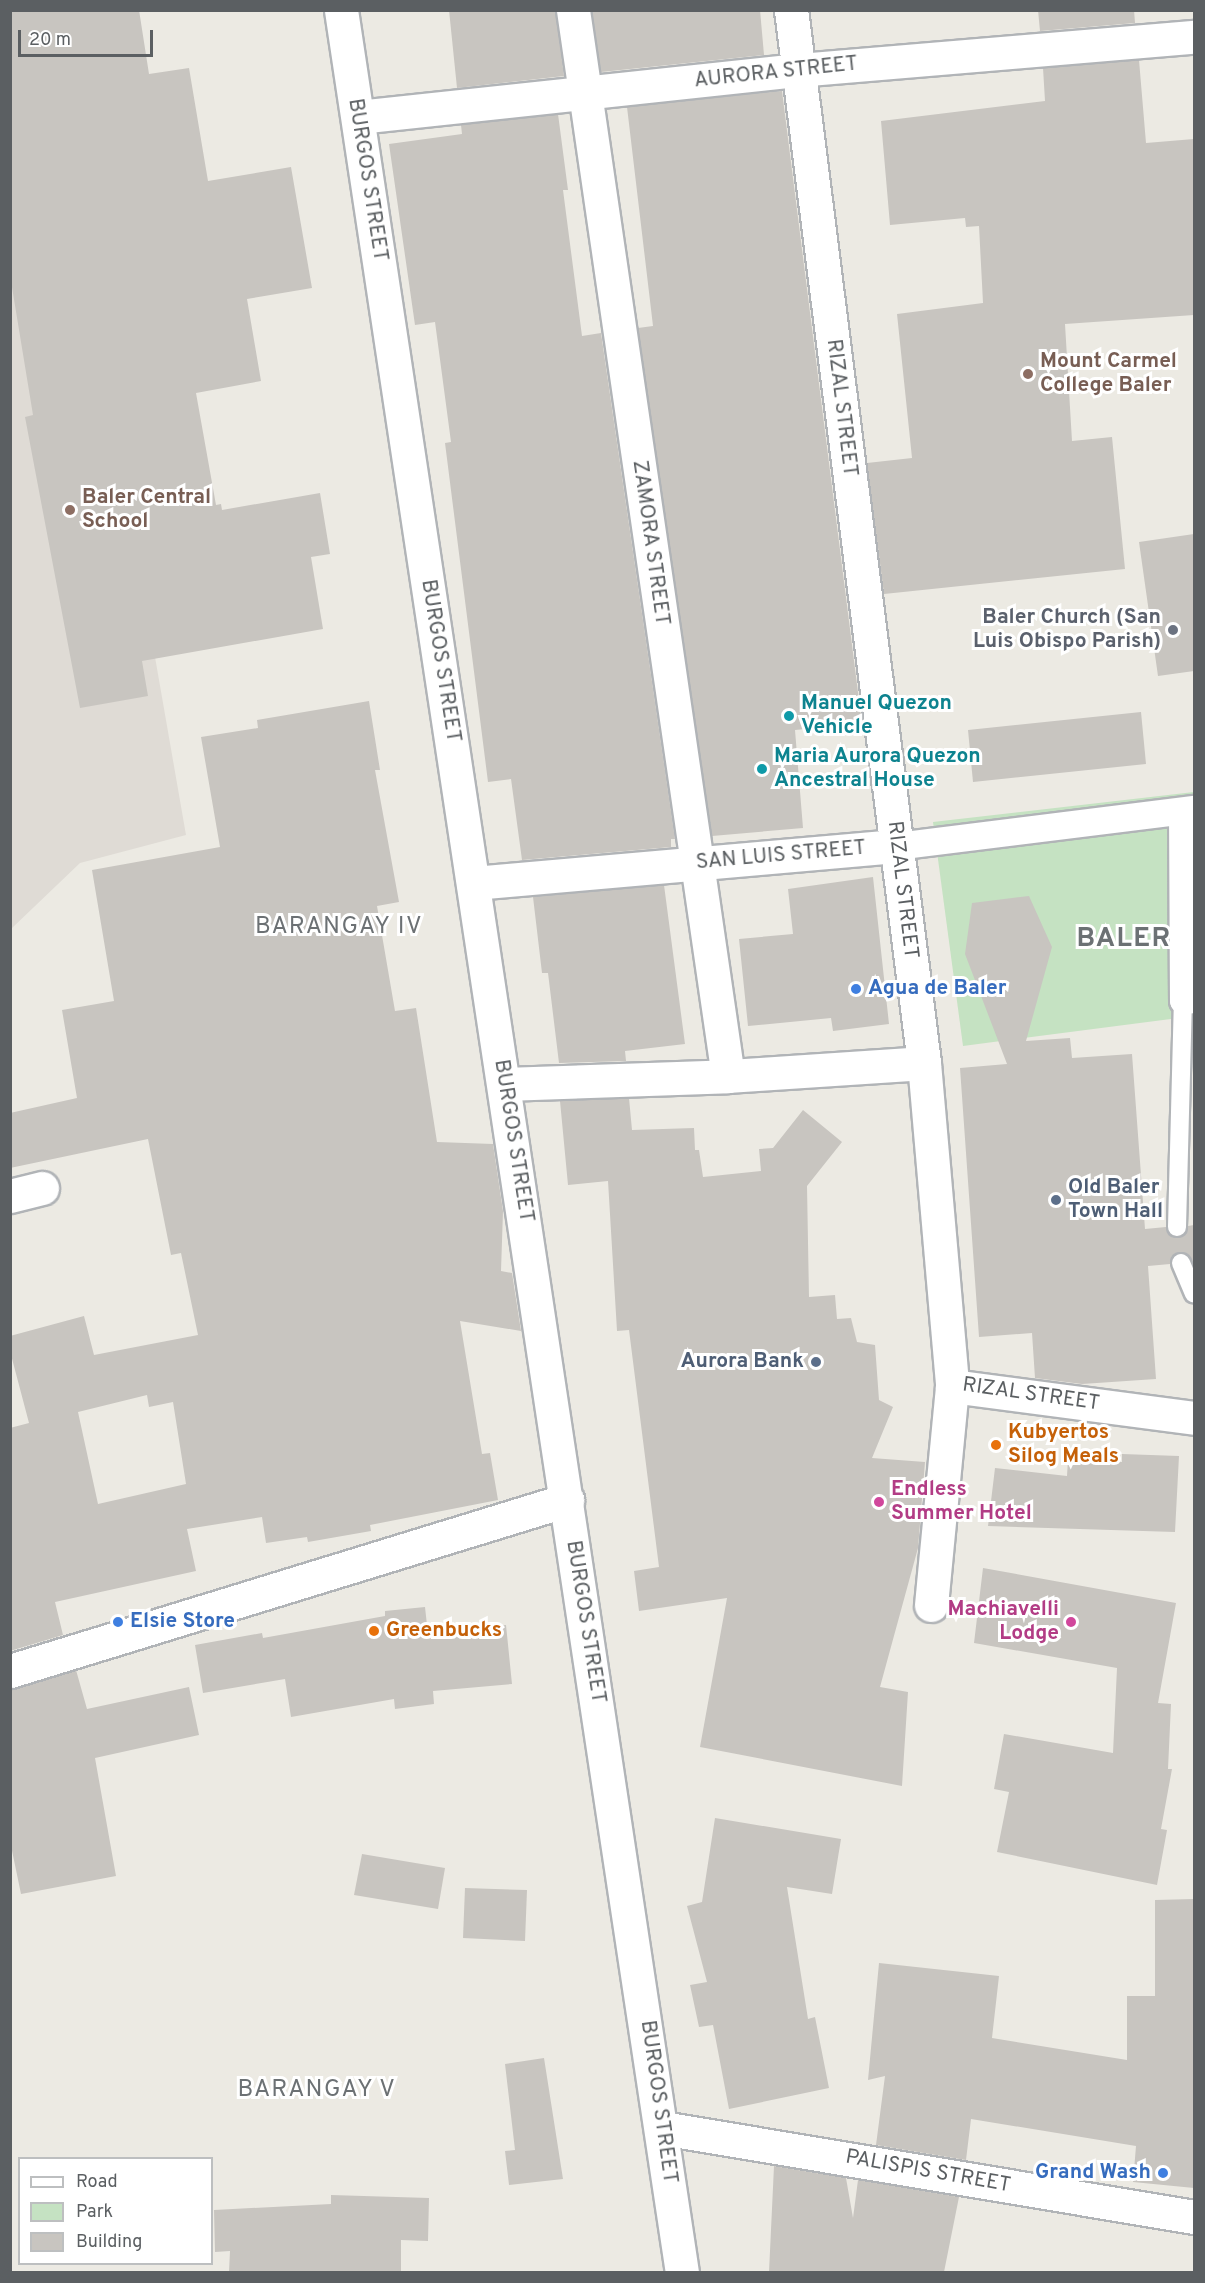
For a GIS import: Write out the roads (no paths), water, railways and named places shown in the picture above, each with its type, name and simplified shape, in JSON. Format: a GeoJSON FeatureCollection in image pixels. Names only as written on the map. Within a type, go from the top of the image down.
{"type":"FeatureCollection","features":[{"type":"Feature","properties":{"kind":"street","name":"BURGOS STREET"},"geometry":{"type":"LineString","coordinates":[[341,10],[682,2272]]}},
{"type":"Feature","properties":{"kind":"street","name":"ZAMORA STREET"},"geometry":{"type":"LineString","coordinates":[[573,10],[728,1076]]}},
{"type":"Feature","properties":{"kind":"street","name":"RIZAL STREET"},"geometry":{"type":"LineString","coordinates":[[791,10],[924,1063],[952,1386],[1194,1418]]}},
{"type":"Feature","properties":{"kind":"street","name":"AURORA STREET"},"geometry":{"type":"LineString","coordinates":[[358,117],[798,70],[1194,37]]}},
{"type":"Feature","properties":{"kind":"street","name":"SAN LUIS STREET"},"geometry":{"type":"LineString","coordinates":[[473,883],[896,846],[1188,810]]}},
{"type":"Feature","properties":{"kind":"street"},"geometry":{"type":"LineString","coordinates":[[1188,810],[1189,999]]}},
{"type":"Feature","properties":{"kind":"street"},"geometry":{"type":"LineString","coordinates":[[504,1084],[728,1076],[924,1063]]}},
{"type":"Feature","properties":{"kind":"street"},"geometry":{"type":"LineString","coordinates":[[10,1196],[42,1188]]}},
{"type":"Feature","properties":{"kind":"street"},"geometry":{"type":"LineString","coordinates":[[931,1605],[952,1386]]}},
{"type":"Feature","properties":{"kind":"street"},"geometry":{"type":"LineString","coordinates":[[10,1671],[567,1500]]}},
{"type":"Feature","properties":{"kind":"street","name":"PALISPIS STREET"},"geometry":{"type":"LineString","coordinates":[[662,2128],[1194,2217]]}},
{"type":"Feature","properties":{"kind":"lane"},"geometry":{"type":"LineString","coordinates":[[1177,1227],[1189,999]]}},
{"type":"Feature","properties":{"kind":"lane"},"geometry":{"type":"LineString","coordinates":[[1181,1263],[1194,1293]]}},
{"type":"Feature","properties":{"kind":"place","name":"Mount Carmel College Baler"},"geometry":{"type":"Point","coordinates":[1028,374]}},
{"type":"Feature","properties":{"kind":"place","name":"Baler Central School"},"geometry":{"type":"Point","coordinates":[70,510]}},
{"type":"Feature","properties":{"kind":"place","name":"Baler Church (San Luis Obispo Parish)"},"geometry":{"type":"Point","coordinates":[1173,630]}},
{"type":"Feature","properties":{"kind":"place","name":"Manuel Quezon Vehicle"},"geometry":{"type":"Point","coordinates":[789,716]}},
{"type":"Feature","properties":{"kind":"place","name":"Maria Aurora Quezon Ancestral House"},"geometry":{"type":"Point","coordinates":[762,769]}},
{"type":"Feature","properties":{"kind":"place","name":"Agua de Baler"},"geometry":{"type":"Point","coordinates":[856,989]}},
{"type":"Feature","properties":{"kind":"place","name":"Old Baler Town Hall"},"geometry":{"type":"Point","coordinates":[1056,1200]}},
{"type":"Feature","properties":{"kind":"place","name":"Aurora Bank"},"geometry":{"type":"Point","coordinates":[816,1362]}},
{"type":"Feature","properties":{"kind":"place","name":"Kubyertos Silog Meals"},"geometry":{"type":"Point","coordinates":[996,1445]}},
{"type":"Feature","properties":{"kind":"place","name":"Endless Summer Hotel"},"geometry":{"type":"Point","coordinates":[879,1502]}},
{"type":"Feature","properties":{"kind":"place","name":"Elsie Store"},"geometry":{"type":"Point","coordinates":[118,1622]}},
{"type":"Feature","properties":{"kind":"place","name":"Machiavelli Lodge"},"geometry":{"type":"Point","coordinates":[1071,1622]}},
{"type":"Feature","properties":{"kind":"place","name":"Greenbucks"},"geometry":{"type":"Point","coordinates":[374,1631]}},
{"type":"Feature","properties":{"kind":"place","name":"Grand Wash"},"geometry":{"type":"Point","coordinates":[1163,2173]}},
{"type":"Feature","properties":{"kind":"district","name":"BARANGAY IV"},"geometry":{"type":"Point","coordinates":[339,928]}},
{"type":"Feature","properties":{"kind":"district","name":"BALER"},"geometry":{"type":"Point","coordinates":[1124,940]}},
{"type":"Feature","properties":{"kind":"district","name":"BARANGAY V"},"geometry":{"type":"Point","coordinates":[317,2091]}}]}
